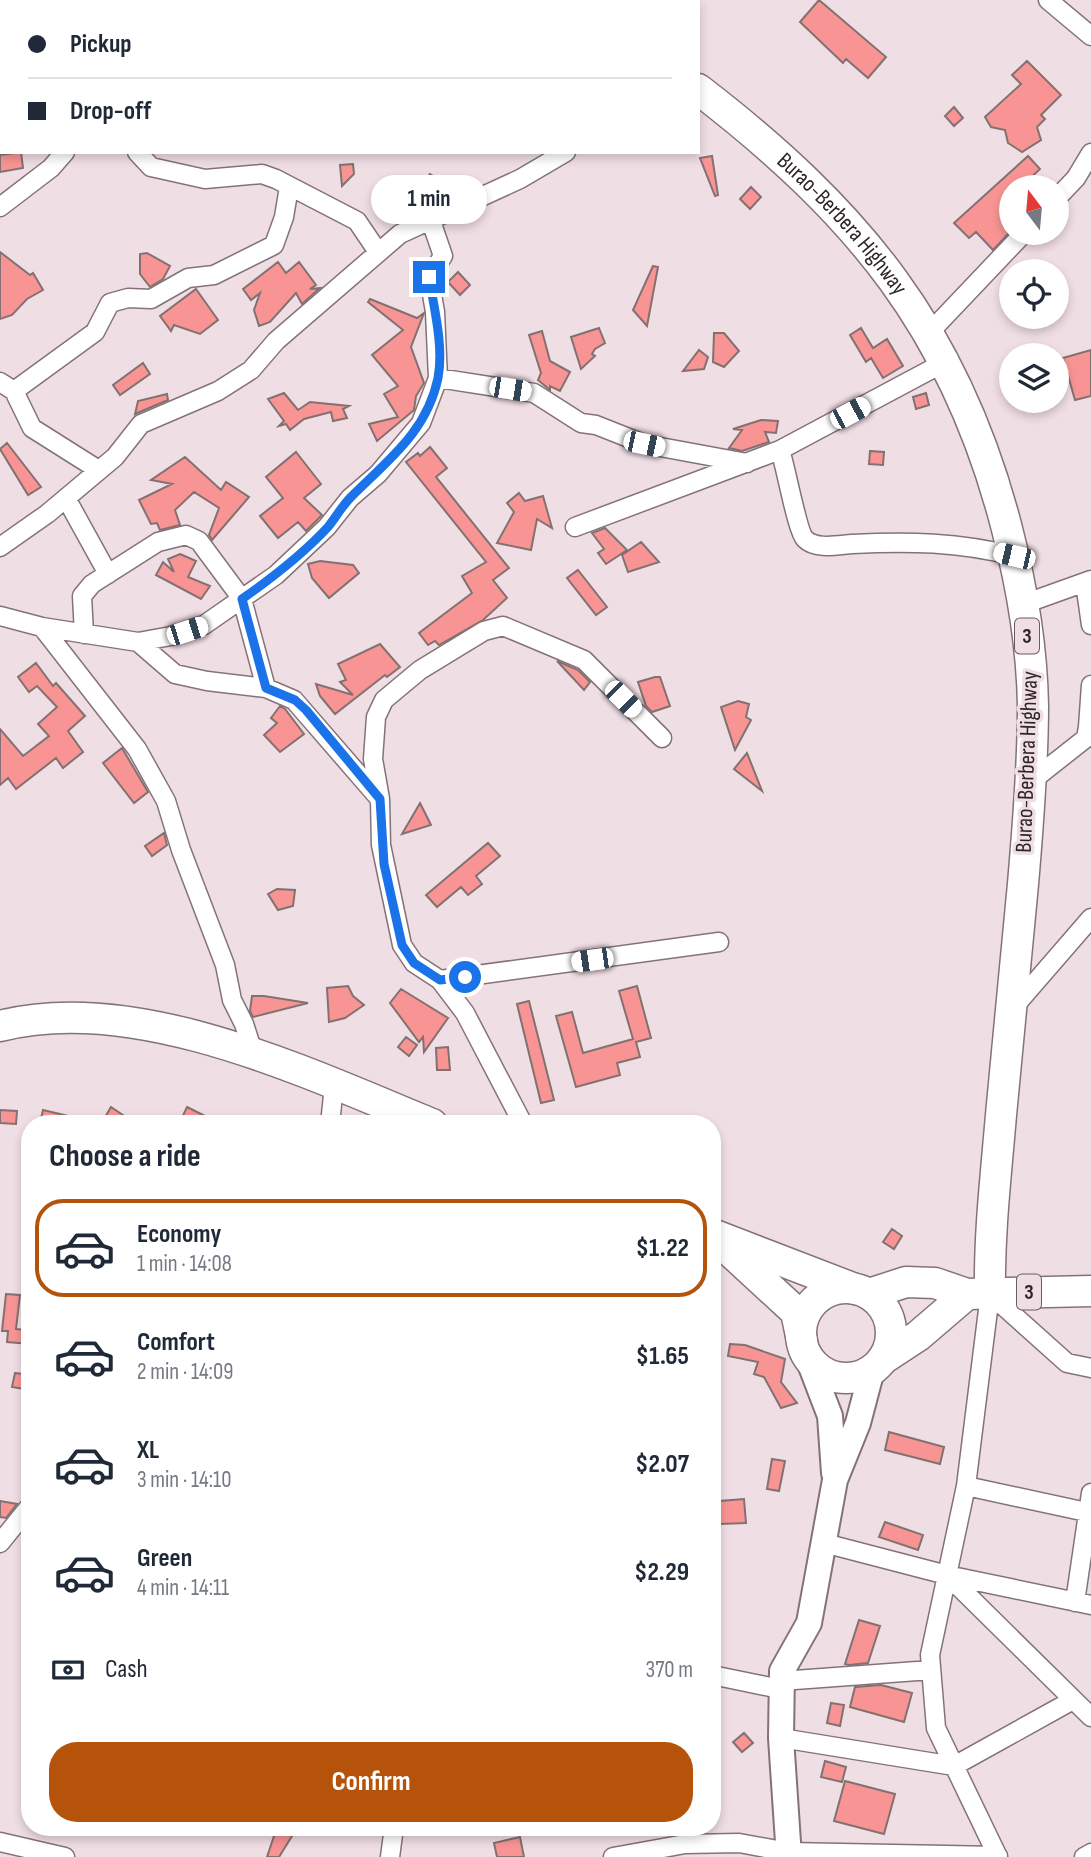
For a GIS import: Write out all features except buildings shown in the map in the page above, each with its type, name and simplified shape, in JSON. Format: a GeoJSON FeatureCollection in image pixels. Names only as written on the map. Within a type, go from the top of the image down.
{"type":"FeatureCollection","features":[{"type":"Feature","properties":{"kind":"highway","name":"Burao-Berbera Highway"},"geometry":{"type":"LineString","coordinates":[[700,91],[762,138],[808,180],[884,266],[929,333],[974,422],[999,496],[1014,556],[1024,604],[1033,706],[1023,883],[991,1204],[979,1294]]}},
{"type":"Feature","properties":{"kind":"highway"},"geometry":{"type":"LineString","coordinates":[[0,1026],[49,1018],[102,1018],[166,1028],[254,1055],[409,1115]]}},
{"type":"Feature","properties":{"kind":"highway"},"geometry":{"type":"LineString","coordinates":[[721,1237],[862,1292],[880,1304],[891,1331],[877,1364]]}},
{"type":"Feature","properties":{"kind":"highway"},"geometry":{"type":"LineString","coordinates":[[721,1242],[796,1312],[804,1349],[816,1367],[836,1376],[859,1376],[979,1294]]}},
{"type":"Feature","properties":{"kind":"highway"},"geometry":{"type":"LineString","coordinates":[[804,1349],[801,1327],[805,1313],[814,1301],[826,1293],[862,1292],[906,1282],[935,1283],[979,1294]]}},
{"type":"Feature","properties":{"kind":"highway","name":"3"},"geometry":{"type":"LineString","coordinates":[[979,1294],[1091,1290]]}},
{"type":"Feature","properties":{"kind":"street"},"geometry":{"type":"LineString","coordinates":[[1048,0],[1091,36]]}},
{"type":"Feature","properties":{"kind":"street"},"geometry":{"type":"LineString","coordinates":[[1069,185],[1091,153]]}},
{"type":"Feature","properties":{"kind":"street"},"geometry":{"type":"LineString","coordinates":[[1,204],[51,168],[63,154]]}},
{"type":"Feature","properties":{"kind":"street"},"geometry":{"type":"LineString","coordinates":[[138,154],[151,167],[205,179],[262,174],[358,221],[378,252]]}},
{"type":"Feature","properties":{"kind":"street"},"geometry":{"type":"LineString","coordinates":[[0,547],[115,457],[141,424],[218,391],[251,370],[276,341],[400,234],[520,179],[563,154]]}},
{"type":"Feature","properties":{"kind":"street"},"geometry":{"type":"LineString","coordinates":[[97,470],[32,428],[7,387],[95,332],[110,303],[128,298],[151,299],[188,278],[214,275],[274,245],[284,218],[289,187]]}},
{"type":"Feature","properties":{"kind":"street"},"geometry":{"type":"LineString","coordinates":[[0,616],[42,627],[138,642],[171,636],[204,625],[276,575],[327,527],[350,498],[402,448],[421,423],[438,378],[435,312],[429,277],[443,256],[431,221]]}},
{"type":"Feature","properties":{"kind":"street"},"geometry":{"type":"LineString","coordinates":[[929,333],[1013,245]]}},
{"type":"Feature","properties":{"kind":"street"},"geometry":{"type":"LineString","coordinates":[[575,527],[780,450],[945,362]]}},
{"type":"Feature","properties":{"kind":"street"},"geometry":{"type":"LineString","coordinates":[[438,378],[534,393],[580,423],[596,425],[644,444],[747,463]]}},
{"type":"Feature","properties":{"kind":"street"},"geometry":{"type":"LineString","coordinates":[[780,450],[792,489],[798,525],[805,539],[821,546],[911,541],[975,546],[1014,556]]}},
{"type":"Feature","properties":{"kind":"street"},"geometry":{"type":"LineString","coordinates":[[66,498],[108,573]]}},
{"type":"Feature","properties":{"kind":"street"},"geometry":{"type":"LineString","coordinates":[[85,634],[82,596],[92,584],[158,542],[186,535],[199,541],[242,599],[266,688]]}},
{"type":"Feature","properties":{"kind":"street"},"geometry":{"type":"LineString","coordinates":[[1024,604],[1062,588],[1088,581],[1091,625]]}},
{"type":"Feature","properties":{"kind":"street"},"geometry":{"type":"LineString","coordinates":[[518,1115],[465,1013],[440,980],[414,963],[402,945],[384,864],[373,736],[376,717],[384,700],[431,663],[484,631],[503,626],[584,660],[662,738]]}},
{"type":"Feature","properties":{"kind":"street"},"geometry":{"type":"LineString","coordinates":[[42,627],[137,748],[166,801],[181,850],[225,965],[232,1000],[244,1024],[254,1055]]}},
{"type":"Feature","properties":{"kind":"street"},"geometry":{"type":"LineString","coordinates":[[138,642],[175,674],[266,688],[295,700],[380,799]]}},
{"type":"Feature","properties":{"kind":"street"},"geometry":{"type":"LineString","coordinates":[[1029,783],[1086,738],[1091,685]]}},
{"type":"Feature","properties":{"kind":"street"},"geometry":{"type":"LineString","coordinates":[[1008,1013],[1091,918]]}},
{"type":"Feature","properties":{"kind":"street"},"geometry":{"type":"LineString","coordinates":[[440,980],[719,942]]}},
{"type":"Feature","properties":{"kind":"street"},"geometry":{"type":"LineString","coordinates":[[331,1115],[334,1086]]}},
{"type":"Feature","properties":{"kind":"street"},"geometry":{"type":"LineString","coordinates":[[979,1294],[1067,1363],[1091,1368]]}},
{"type":"Feature","properties":{"kind":"street"},"geometry":{"type":"LineString","coordinates":[[613,1857],[685,1844],[738,1843],[788,1855],[998,1856],[936,1728],[930,1656],[966,1486],[979,1294]]}},
{"type":"Feature","properties":{"kind":"street"},"geometry":{"type":"LineString","coordinates":[[804,1349],[830,1416],[835,1480]]}},
{"type":"Feature","properties":{"kind":"street"},"geometry":{"type":"LineString","coordinates":[[788,1855],[780,1685],[788,1656],[809,1623],[835,1480],[858,1423],[877,1364]]}},
{"type":"Feature","properties":{"kind":"street"},"geometry":{"type":"LineString","coordinates":[[966,1486],[1090,1513]]}},
{"type":"Feature","properties":{"kind":"street"},"geometry":{"type":"LineString","coordinates":[[824,1543],[947,1576],[1083,1604],[1091,1493]]}},
{"type":"Feature","properties":{"kind":"street"},"geometry":{"type":"LineString","coordinates":[[0,1543],[21,1517]]}},
{"type":"Feature","properties":{"kind":"street"},"geometry":{"type":"LineString","coordinates":[[947,1576],[1091,1717]]}},
{"type":"Feature","properties":{"kind":"street"},"geometry":{"type":"LineString","coordinates":[[721,1676],[780,1685],[931,1670]]}},
{"type":"Feature","properties":{"kind":"street"},"geometry":{"type":"LineString","coordinates":[[781,1738],[954,1766],[1073,1700]]}},
{"type":"Feature","properties":{"kind":"street"},"geometry":{"type":"LineString","coordinates":[[390,1857],[393,1836]]}},
{"type":"Feature","properties":{"kind":"street"},"geometry":{"type":"LineString","coordinates":[[0,1842],[65,1857]]}},
{"type":"Feature","properties":{"kind":"street"},"geometry":{"type":"LineString","coordinates":[[1084,1857],[1091,1853]]}},
{"type":"Feature","properties":{"kind":"route"},"geometry":{"type":"LineString","coordinates":[[429,277],[439,362],[438,378],[421,423],[402,448],[378,474],[350,498],[327,527],[276,575],[242,599],[266,688],[295,700],[306,710],[380,799],[384,864],[398,931],[406,954],[414,963],[440,980],[465,977]]}}]}
